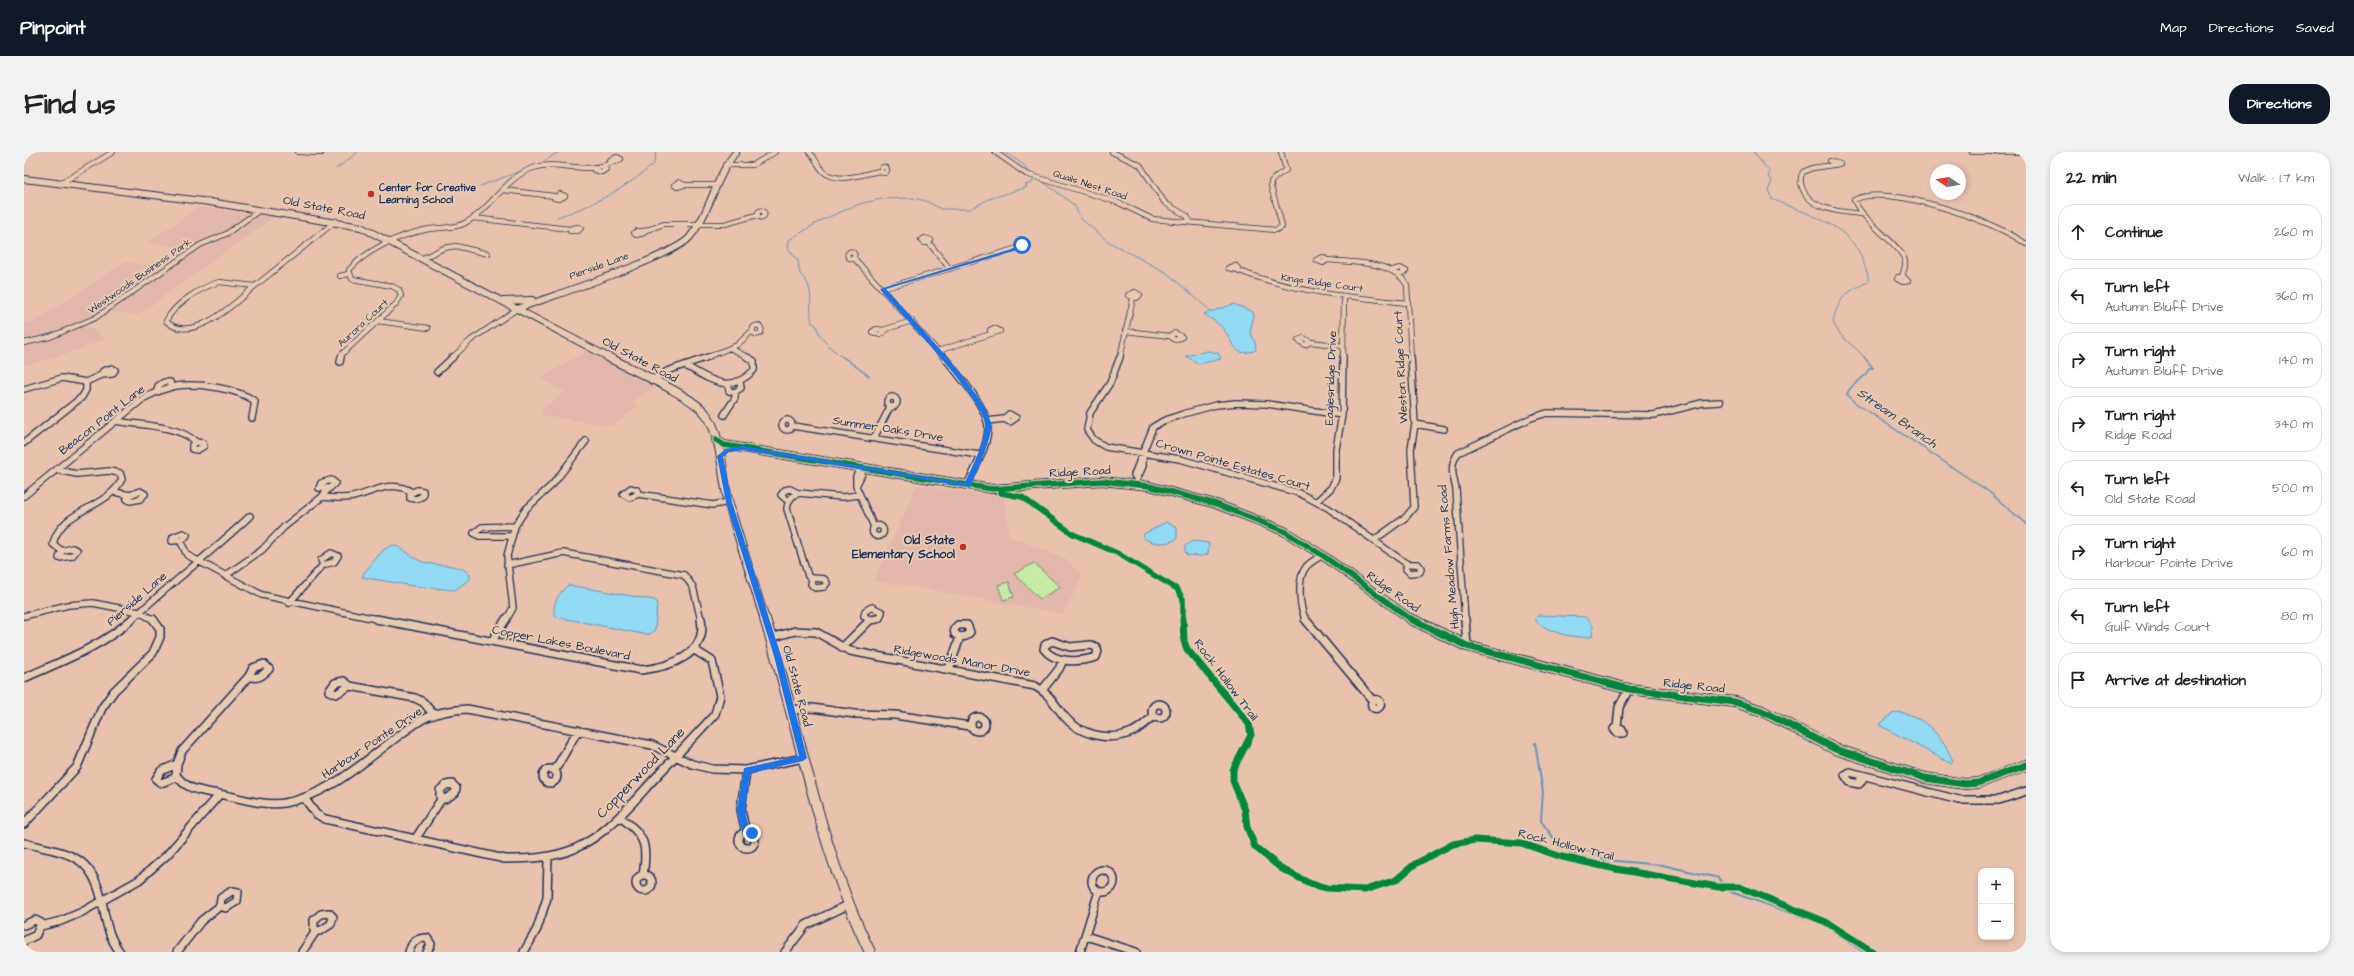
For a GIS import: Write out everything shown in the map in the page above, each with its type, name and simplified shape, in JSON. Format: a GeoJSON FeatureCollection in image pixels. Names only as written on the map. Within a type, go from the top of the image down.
{"type":"FeatureCollection","features":[{"type":"Feature","properties":{"kind":"street"},"geometry":{"type":"LineString","coordinates":[[60,184],[113,152]]}},
{"type":"Feature","properties":{"kind":"street"},"geometry":{"type":"LineString","coordinates":[[298,152],[321,153]]}},
{"type":"Feature","properties":{"kind":"street","name":"Pierside Lane"},"geometry":{"type":"LineString","coordinates":[[437,372],[472,340],[517,309],[542,298],[672,250],[689,239],[701,223],[725,165],[736,152]]}},
{"type":"Feature","properties":{"kind":"street"},"geometry":{"type":"LineString","coordinates":[[725,165],[753,165],[775,152]]}},
{"type":"Feature","properties":{"kind":"street"},"geometry":{"type":"LineString","coordinates":[[809,152],[823,170],[831,175],[850,176],[879,170]]}},
{"type":"Feature","properties":{"kind":"street","name":"Quails Nest Road"},"geometry":{"type":"LineString","coordinates":[[995,152],[1026,174],[1118,202],[1148,218],[1170,222],[1190,221],[1279,230],[1282,227],[1277,203],[1269,186],[1270,182],[1286,170],[1281,152]]}},
{"type":"Feature","properties":{"kind":"street"},"geometry":{"type":"LineString","coordinates":[[1112,152],[1140,165],[1165,203],[1190,217],[1190,221]]}},
{"type":"Feature","properties":{"kind":"street"},"geometry":{"type":"LineString","coordinates":[[1972,152],[2024,152]]}},
{"type":"Feature","properties":{"kind":"street"},"geometry":{"type":"LineString","coordinates":[[340,276],[348,274],[349,269],[356,262],[394,243],[424,230],[453,227],[473,218],[503,190],[530,169],[539,166],[594,170],[613,162]]}},
{"type":"Feature","properties":{"kind":"street"},"geometry":{"type":"LineString","coordinates":[[1833,164],[1803,172],[1800,178],[1803,191],[1811,200],[1823,206],[1837,211],[1862,214]]}},
{"type":"Feature","properties":{"kind":"street","name":"Old State Road"},"geometry":{"type":"LineString","coordinates":[[24,179],[260,210],[336,221],[361,227],[423,258],[654,380],[703,410],[711,423],[716,440],[729,502],[770,638],[777,656],[830,858],[848,904],[870,952]]}},
{"type":"Feature","properties":{"kind":"street"},"geometry":{"type":"LineString","coordinates":[[684,185],[717,185]]}},
{"type":"Feature","properties":{"kind":"street"},"geometry":{"type":"LineString","coordinates":[[503,190],[554,196]]}},
{"type":"Feature","properties":{"kind":"street"},"geometry":{"type":"LineString","coordinates":[[1902,277],[1906,265],[1904,257],[1862,214],[1855,204],[1855,198],[1870,193],[1888,194],[1991,225],[2014,235],[2026,244]]}},
{"type":"Feature","properties":{"kind":"street","name":"Westwoods Business Park"},"geometry":{"type":"LineString","coordinates":[[24,343],[50,337],[95,318],[200,245],[226,234],[260,210]]}},
{"type":"Feature","properties":{"kind":"street"},"geometry":{"type":"LineString","coordinates":[[644,232],[664,224],[730,223],[757,215]]}},
{"type":"Feature","properties":{"kind":"street"},"geometry":{"type":"LineString","coordinates":[[473,218],[570,229]]}},
{"type":"Feature","properties":{"kind":"street"},"geometry":{"type":"LineString","coordinates":[[256,286],[225,282],[208,285],[172,311],[166,322],[172,326],[183,328],[203,325],[218,316],[256,286],[336,221]]}},
{"type":"Feature","properties":{"kind":"street"},"geometry":{"type":"LineString","coordinates":[[929,243],[950,269]]}},
{"type":"Feature","properties":{"kind":"street"},"geometry":{"type":"LineString","coordinates":[[423,258],[437,251],[453,247],[464,247],[479,254],[488,254]]}},
{"type":"Feature","properties":{"kind":"street"},"geometry":{"type":"LineString","coordinates":[[882,289],[1021,247]]}},
{"type":"Feature","properties":{"kind":"street"},"geometry":{"type":"LineString","coordinates":[[853,257],[912,321],[963,381],[988,421],[985,440],[967,485]]}},
{"type":"Feature","properties":{"kind":"street","name":"Weston Ridge Court"},"geometry":{"type":"LineString","coordinates":[[1327,260],[1393,270],[1400,274],[1407,282],[1415,424],[1411,449],[1414,507],[1406,517],[1374,540]]}},
{"type":"Feature","properties":{"kind":"street","name":"Kings Ridge Court"},"geometry":{"type":"LineString","coordinates":[[1237,270],[1281,287],[1408,303]]}},
{"type":"Feature","properties":{"kind":"street","name":"Aurora Court"},"geometry":{"type":"LineString","coordinates":[[340,362],[341,355],[398,302],[401,296],[399,290],[387,285],[357,281],[348,274]]}},
{"type":"Feature","properties":{"kind":"street","name":"Eaglesridge Drive"},"geometry":{"type":"LineString","coordinates":[[1317,502],[1331,488],[1336,478],[1336,449],[1342,415],[1344,296]]}},
{"type":"Feature","properties":{"kind":"street"},"geometry":{"type":"LineString","coordinates":[[503,301],[542,298]]}},
{"type":"Feature","properties":{"kind":"street","name":"Crown Pointe Estates Court"},"geometry":{"type":"LineString","coordinates":[[1133,298],[1113,376],[1093,405],[1087,430],[1100,444],[1114,449],[1143,452],[1180,459],[1294,492],[1317,502],[1407,564]]}},
{"type":"Feature","properties":{"kind":"street"},"geometry":{"type":"LineString","coordinates":[[378,321],[428,328]]}},
{"type":"Feature","properties":{"kind":"street"},"geometry":{"type":"LineString","coordinates":[[883,330],[912,321]]}},
{"type":"Feature","properties":{"kind":"street"},"geometry":{"type":"LineString","coordinates":[[654,380],[661,378],[671,370],[686,366],[742,343],[752,331]]}},
{"type":"Feature","properties":{"kind":"street"},"geometry":{"type":"LineString","coordinates":[[1125,331],[1170,336]]}},
{"type":"Feature","properties":{"kind":"street"},"geometry":{"type":"LineString","coordinates":[[938,351],[991,333]]}},
{"type":"Feature","properties":{"kind":"street"},"geometry":{"type":"LineString","coordinates":[[1311,342],[1343,346]]}},
{"type":"Feature","properties":{"kind":"street"},"geometry":{"type":"LineString","coordinates":[[686,366],[713,381],[728,384],[740,382],[752,373],[755,363],[749,356],[730,348]]}},
{"type":"Feature","properties":{"kind":"street"},"geometry":{"type":"LineString","coordinates":[[24,389],[60,378],[77,378],[86,382],[101,375]]}},
{"type":"Feature","properties":{"kind":"street"},"geometry":{"type":"LineString","coordinates":[[24,443],[82,397],[86,390],[86,382]]}},
{"type":"Feature","properties":{"kind":"street"},"geometry":{"type":"LineString","coordinates":[[728,384],[729,391],[735,392],[741,388],[740,382]]}},
{"type":"Feature","properties":{"kind":"street","name":"Beacon Point Lane"},"geometry":{"type":"LineString","coordinates":[[24,496],[144,398],[158,391],[171,387],[185,386],[245,394],[255,401],[252,418]]}},
{"type":"Feature","properties":{"kind":"street"},"geometry":{"type":"LineString","coordinates":[[724,415],[735,398],[735,392]]}},
{"type":"Feature","properties":{"kind":"street","name":"High Meadow Farms Road"},"geometry":{"type":"LineString","coordinates":[[1467,646],[1456,489],[1450,471],[1452,462],[1458,453],[1530,418],[1548,413],[1654,415],[1663,414],[1696,402],[1720,402]]}},
{"type":"Feature","properties":{"kind":"street"},"geometry":{"type":"LineString","coordinates":[[1137,481],[1141,476],[1144,460],[1143,452],[1149,434],[1155,425],[1168,419],[1211,406],[1248,403],[1342,415]]}},
{"type":"Feature","properties":{"kind":"street"},"geometry":{"type":"LineString","coordinates":[[874,438],[890,407]]}},
{"type":"Feature","properties":{"kind":"street"},"geometry":{"type":"LineString","coordinates":[[988,421],[1004,419]]}},
{"type":"Feature","properties":{"kind":"street"},"geometry":{"type":"LineString","coordinates":[[115,421],[183,432],[196,442]]}},
{"type":"Feature","properties":{"kind":"street"},"geometry":{"type":"LineString","coordinates":[[1415,424],[1444,429]]}},
{"type":"Feature","properties":{"kind":"street","name":"Summer Oaks Drive"},"geometry":{"type":"LineString","coordinates":[[793,426],[979,455]]}},
{"type":"Feature","properties":{"kind":"street","name":"Ridge Road"},"geometry":{"type":"LineString","coordinates":[[716,440],[724,445],[967,485],[998,488],[1102,481],[1137,481],[1196,498],[1257,519],[1291,535],[1322,555],[1406,616],[1427,628],[1467,646],[1629,689],[1742,704],[1762,711],[1835,749],[1925,778],[1965,784],[1978,783],[2026,765]]}},
{"type":"Feature","properties":{"kind":"street"},"geometry":{"type":"LineString","coordinates":[[492,641],[513,608],[507,556],[511,536],[515,526],[526,509],[552,484],[586,441]]}},
{"type":"Feature","properties":{"kind":"street","name":"Ridge Road"},"geometry":{"type":"LineString","coordinates":[[720,456],[728,450],[743,448]]}},
{"type":"Feature","properties":{"kind":"street"},"geometry":{"type":"LineString","coordinates":[[861,468],[862,474],[856,486],[874,527]]}},
{"type":"Feature","properties":{"kind":"street"},"geometry":{"type":"LineString","coordinates":[[56,470],[77,474],[109,471],[120,473],[122,481],[114,492],[71,517],[58,528],[53,544],[62,551]]}},
{"type":"Feature","properties":{"kind":"street"},"geometry":{"type":"LineString","coordinates":[[322,497],[352,497],[387,487],[406,488],[412,492]]}},
{"type":"Feature","properties":{"kind":"street"},"geometry":{"type":"LineString","coordinates":[[225,576],[262,550],[284,527],[322,497],[328,489]]}},
{"type":"Feature","properties":{"kind":"street"},"geometry":{"type":"LineString","coordinates":[[788,501],[782,495],[785,490],[798,493],[807,492],[844,497],[859,495]]}},
{"type":"Feature","properties":{"kind":"street"},"geometry":{"type":"LineString","coordinates":[[114,492],[130,495]]}},
{"type":"Feature","properties":{"kind":"street"},"geometry":{"type":"LineString","coordinates":[[798,493],[788,501],[787,509],[808,576],[812,578]]}},
{"type":"Feature","properties":{"kind":"street"},"geometry":{"type":"LineString","coordinates":[[638,494],[713,505],[729,502]]}},
{"type":"Feature","properties":{"kind":"street","name":"Pierside Lane"},"geometry":{"type":"LineString","coordinates":[[24,678],[94,646],[117,632],[171,583],[202,561],[250,516]]}},
{"type":"Feature","properties":{"kind":"street"},"geometry":{"type":"LineString","coordinates":[[511,536],[479,536],[474,533],[480,528],[515,526]]}},
{"type":"Feature","properties":{"kind":"street","name":"Copper Lakes Boulevard"},"geometry":{"type":"LineString","coordinates":[[181,542],[187,555],[202,561],[225,576],[260,595],[289,603],[641,670],[667,666],[678,662],[693,649],[701,638],[702,629],[692,582],[684,575],[563,552],[508,565]]}},
{"type":"Feature","properties":{"kind":"street"},"geometry":{"type":"LineString","coordinates":[[1322,555],[1310,563],[1304,572],[1300,594],[1301,612],[1308,624],[1337,655],[1373,701]]}},
{"type":"Feature","properties":{"kind":"street"},"geometry":{"type":"LineString","coordinates":[[289,603],[322,565]]}},
{"type":"Feature","properties":{"kind":"street"},"geometry":{"type":"LineString","coordinates":[[24,616],[68,605],[84,603],[139,612],[153,618],[158,625],[160,637],[156,647],[148,659],[108,698],[92,729],[77,767],[24,824]]}},
{"type":"Feature","properties":{"kind":"street"},"geometry":{"type":"LineString","coordinates":[[842,648],[870,620]]}},
{"type":"Feature","properties":{"kind":"street","name":"Ridgewoods Manor Drive"},"geometry":{"type":"LineString","coordinates":[[770,638],[795,631],[816,632],[842,648],[860,654],[1027,684],[1043,689],[1054,698],[1068,721],[1094,735],[1123,735],[1140,727],[1154,716]]}},
{"type":"Feature","properties":{"kind":"street"},"geometry":{"type":"LineString","coordinates":[[949,669],[960,637]]}},
{"type":"Feature","properties":{"kind":"street"},"geometry":{"type":"LineString","coordinates":[[1052,641],[1075,648],[1091,645],[1098,651],[1096,657],[1090,660],[1063,660],[1047,653],[1044,649],[1045,645],[1052,641]]}},
{"type":"Feature","properties":{"kind":"street","name":"Copperwood Lane"},"geometry":{"type":"LineString","coordinates":[[305,798],[316,814],[325,819],[506,859],[528,860],[548,858],[584,844],[620,817],[715,714],[720,702],[712,661],[693,649]]}},
{"type":"Feature","properties":{"kind":"street"},"geometry":{"type":"LineString","coordinates":[[1043,689],[1059,669],[1063,660]]}},
{"type":"Feature","properties":{"kind":"street"},"geometry":{"type":"LineString","coordinates":[[176,764],[161,771],[156,779],[161,783],[177,776],[176,764],[188,743],[249,676]]}},
{"type":"Feature","properties":{"kind":"street"},"geometry":{"type":"LineString","coordinates":[[350,686],[415,698],[423,702],[434,715]]}},
{"type":"Feature","properties":{"kind":"street"},"geometry":{"type":"LineString","coordinates":[[1617,727],[1619,707],[1629,689]]}},
{"type":"Feature","properties":{"kind":"street"},"geometry":{"type":"LineString","coordinates":[[791,710],[812,708],[855,714],[895,714],[959,726],[970,726]]}},
{"type":"Feature","properties":{"kind":"street","name":"Harbour Pointe Drive"},"geometry":{"type":"LineString","coordinates":[[177,776],[186,787],[264,803],[286,803],[305,798],[330,784],[424,719],[455,710],[474,709],[652,745],[702,767],[728,771],[746,770],[803,758]]}},
{"type":"Feature","properties":{"kind":"street"},"geometry":{"type":"LineString","coordinates":[[555,770],[578,730]]}},
{"type":"Feature","properties":{"kind":"street"},"geometry":{"type":"LineString","coordinates":[[746,770],[741,810],[746,833]]}},
{"type":"Feature","properties":{"kind":"street"},"geometry":{"type":"LineString","coordinates":[[1860,775],[1959,800],[1999,800],[2026,791]]}},
{"type":"Feature","properties":{"kind":"street"},"geometry":{"type":"LineString","coordinates":[[24,941],[35,935],[41,926],[61,921],[102,902],[139,880],[159,863],[220,794]]}},
{"type":"Feature","properties":{"kind":"street"},"geometry":{"type":"LineString","coordinates":[[416,838],[442,798]]}},
{"type":"Feature","properties":{"kind":"street"},"geometry":{"type":"LineString","coordinates":[[620,817],[634,826],[645,839],[647,858],[643,875]]}},
{"type":"Feature","properties":{"kind":"street"},"geometry":{"type":"LineString","coordinates":[[24,843],[72,855],[84,861],[90,869],[102,902],[106,932],[120,952]]}},
{"type":"Feature","properties":{"kind":"street"},"geometry":{"type":"LineString","coordinates":[[524,952],[537,929],[547,898],[548,858]]}},
{"type":"Feature","properties":{"kind":"street"},"geometry":{"type":"LineString","coordinates":[[1080,952],[1099,891]]}},
{"type":"Feature","properties":{"kind":"street"},"geometry":{"type":"LineString","coordinates":[[785,952],[806,925],[848,904]]}},
{"type":"Feature","properties":{"kind":"street"},"geometry":{"type":"LineString","coordinates":[[177,952],[201,921],[220,906]]}},
{"type":"Feature","properties":{"kind":"street"},"geometry":{"type":"LineString","coordinates":[[24,925],[35,920],[41,923],[41,926]]}},
{"type":"Feature","properties":{"kind":"street"},"geometry":{"type":"LineString","coordinates":[[302,952],[316,931]]}},
{"type":"Feature","properties":{"kind":"street"},"geometry":{"type":"LineString","coordinates":[[1086,936],[1136,952]]}},
{"type":"Feature","properties":{"kind":"street"},"geometry":{"type":"LineString","coordinates":[[409,952],[412,943],[428,938],[431,944],[427,952]]}},
{"type":"Feature","properties":{"kind":"shaded area"},"geometry":{"type":"Polygon","coordinates":[[[199,207],[251,213],[220,234],[189,248],[147,243],[199,207]]]}},
{"type":"Feature","properties":{"kind":"shaded area"},"geometry":{"type":"Polygon","coordinates":[[[256,215],[274,217],[138,315],[110,311],[199,247],[256,215]]]}},
{"type":"Feature","properties":{"kind":"shaded area"},"geometry":{"type":"Polygon","coordinates":[[[125,262],[164,267],[97,315],[54,334],[24,341],[24,323],[33,322],[125,262]]]}},
{"type":"Feature","properties":{"kind":"shaded area"},"geometry":{"type":"Polygon","coordinates":[[[86,324],[105,339],[78,350],[24,366],[24,344],[86,324]]]}},
{"type":"Feature","properties":{"kind":"shaded area"},"geometry":{"type":"Polygon","coordinates":[[[586,351],[655,387],[632,402],[639,405],[613,426],[540,415],[545,407],[565,392],[540,379],[586,351]]]}},
{"type":"Feature","properties":{"kind":"shaded area","name":"Old State Elementary School"},"geometry":{"type":"Polygon","coordinates":[[[917,485],[983,495],[1004,495],[1009,536],[1065,559],[1083,576],[1063,614],[900,584],[873,582],[917,485]]]}},
{"type":"Feature","properties":{"kind":"green space"},"geometry":{"type":"Polygon","coordinates":[[[1034,563],[1060,587],[1040,599],[1014,574],[1034,563]]]}},
{"type":"Feature","properties":{"kind":"green space"},"geometry":{"type":"Polygon","coordinates":[[[1009,582],[1014,597],[1003,600],[998,585],[1009,582]]]}},
{"type":"Feature","properties":{"kind":"water"},"geometry":{"type":"Polygon","coordinates":[[[1234,304],[1253,312],[1254,316],[1250,331],[1255,342],[1256,350],[1248,352],[1238,351],[1222,328],[1204,314],[1234,304]]]}},
{"type":"Feature","properties":{"kind":"water"},"geometry":{"type":"Polygon","coordinates":[[[1208,351],[1218,353],[1221,359],[1199,364],[1186,356],[1208,351]]]}},
{"type":"Feature","properties":{"kind":"water"},"geometry":{"type":"Polygon","coordinates":[[[1166,522],[1177,528],[1177,538],[1174,540],[1165,543],[1155,543],[1146,540],[1143,537],[1144,534],[1166,522]]]}},
{"type":"Feature","properties":{"kind":"water"},"geometry":{"type":"Polygon","coordinates":[[[1193,541],[1209,543],[1208,554],[1201,556],[1187,555],[1185,552],[1185,546],[1193,541]]]}},
{"type":"Feature","properties":{"kind":"water"},"geometry":{"type":"Polygon","coordinates":[[[393,545],[401,548],[423,562],[460,568],[470,575],[470,579],[455,590],[413,586],[362,577],[383,550],[393,545]]]}},
{"type":"Feature","properties":{"kind":"water"},"geometry":{"type":"Polygon","coordinates":[[[569,585],[654,600],[657,602],[655,630],[650,634],[643,634],[556,617],[554,608],[557,599],[562,591],[569,585]]]}},
{"type":"Feature","properties":{"kind":"water"},"geometry":{"type":"Polygon","coordinates":[[[1538,615],[1585,617],[1590,621],[1593,628],[1591,637],[1570,636],[1557,633],[1538,623],[1535,619],[1538,615]]]}},
{"type":"Feature","properties":{"kind":"water"},"geometry":{"type":"Polygon","coordinates":[[[1900,712],[1926,724],[1939,737],[1953,761],[1950,763],[1879,725],[1892,714],[1900,712]]]}},
{"type":"Feature","properties":{"kind":"waterway"},"geometry":{"type":"LineString","coordinates":[[336,169],[358,152]]}},
{"type":"Feature","properties":{"kind":"waterway"},"geometry":{"type":"LineString","coordinates":[[538,165],[559,152]]}},
{"type":"Feature","properties":{"kind":"waterway"},"geometry":{"type":"LineString","coordinates":[[557,217],[596,202],[632,181],[654,164],[656,152]]}},
{"type":"Feature","properties":{"kind":"waterway"},"geometry":{"type":"LineString","coordinates":[[1005,152],[1025,166],[1031,174]]}},
{"type":"Feature","properties":{"kind":"waterway","name":"Stream Branch"},"geometry":{"type":"LineString","coordinates":[[1753,152],[1770,172],[1768,176],[1772,181],[1768,190],[1772,199],[1826,222],[1849,239],[1858,250],[1864,264],[1868,282],[1844,296],[1835,313],[1833,322],[1843,338],[1865,358]]}},
{"type":"Feature","properties":{"kind":"waterway"},"geometry":{"type":"LineString","coordinates":[[480,186],[527,169]]}},
{"type":"Feature","properties":{"kind":"waterway"},"geometry":{"type":"LineString","coordinates":[[844,358],[827,344],[818,331],[816,325],[812,323],[810,291],[805,279],[800,274],[798,261],[788,248],[789,240],[822,220],[859,204],[881,199],[913,198],[926,201],[941,209],[970,209],[989,199],[1027,187],[1025,185],[1032,183],[1034,178]]}},
{"type":"Feature","properties":{"kind":"waterway"},"geometry":{"type":"LineString","coordinates":[[1041,180],[1074,205],[1081,219],[1109,242],[1167,273],[1212,312]]}},
{"type":"Feature","properties":{"kind":"waterway"},"geometry":{"type":"LineString","coordinates":[[843,357],[869,376]]}},
{"type":"Feature","properties":{"kind":"waterway","name":"Stream Branch"},"geometry":{"type":"LineString","coordinates":[[1864,357],[1873,368],[1869,368],[1864,376],[1849,390],[1847,394],[1854,402],[1988,491],[2026,524]]}},
{"type":"Feature","properties":{"kind":"waterway"},"geometry":{"type":"LineString","coordinates":[[1535,743],[1543,792],[1541,821],[1555,840],[1573,855],[1582,851],[1591,851],[1605,860],[1662,865],[1719,878],[1731,892],[1822,924],[1863,952]]}},
{"type":"Feature","properties":{"kind":"cycle path"},"geometry":{"type":"LineString","coordinates":[[716,440],[724,445],[992,489],[1102,481],[1149,486],[1216,504],[1284,531],[1322,555],[1406,616],[1427,628],[1467,646],[1629,689],[1735,702],[1762,711],[1835,749],[1925,778],[1965,784],[1978,783],[2026,765]]}},
{"type":"Feature","properties":{"kind":"cycle path","name":"Rock Hollow Trail"},"geometry":{"type":"LineString","coordinates":[[1001,493],[1022,497],[1073,534],[1117,553],[1150,571],[1177,589],[1183,599],[1184,641],[1187,649],[1249,724],[1251,735],[1233,770],[1233,781],[1245,810],[1247,827],[1255,847],[1282,869],[1311,884],[1327,888],[1365,890],[1396,880],[1415,864],[1453,844],[1475,840],[1521,843],[1562,857],[1616,869],[1718,887],[1739,887],[1826,922],[1873,952]]}},
{"type":"Feature","properties":{"kind":"place","name":"Center for Creative Learning School"},"geometry":{"type":"Point","coordinates":[371,194]}},
{"type":"Feature","properties":{"kind":"place","name":"Old State Elementary School"},"geometry":{"type":"Point","coordinates":[963,547]}},
{"type":"Feature","properties":{"kind":"route"},"geometry":{"type":"LineString","coordinates":[[752,833],[746,833],[741,810],[746,770],[803,758],[777,656],[770,638],[729,502],[720,456],[723,452],[728,450],[743,448],[967,485],[985,440],[988,425],[986,416],[963,381],[882,289],[1010,251],[1021,247],[1022,245]]}}]}
